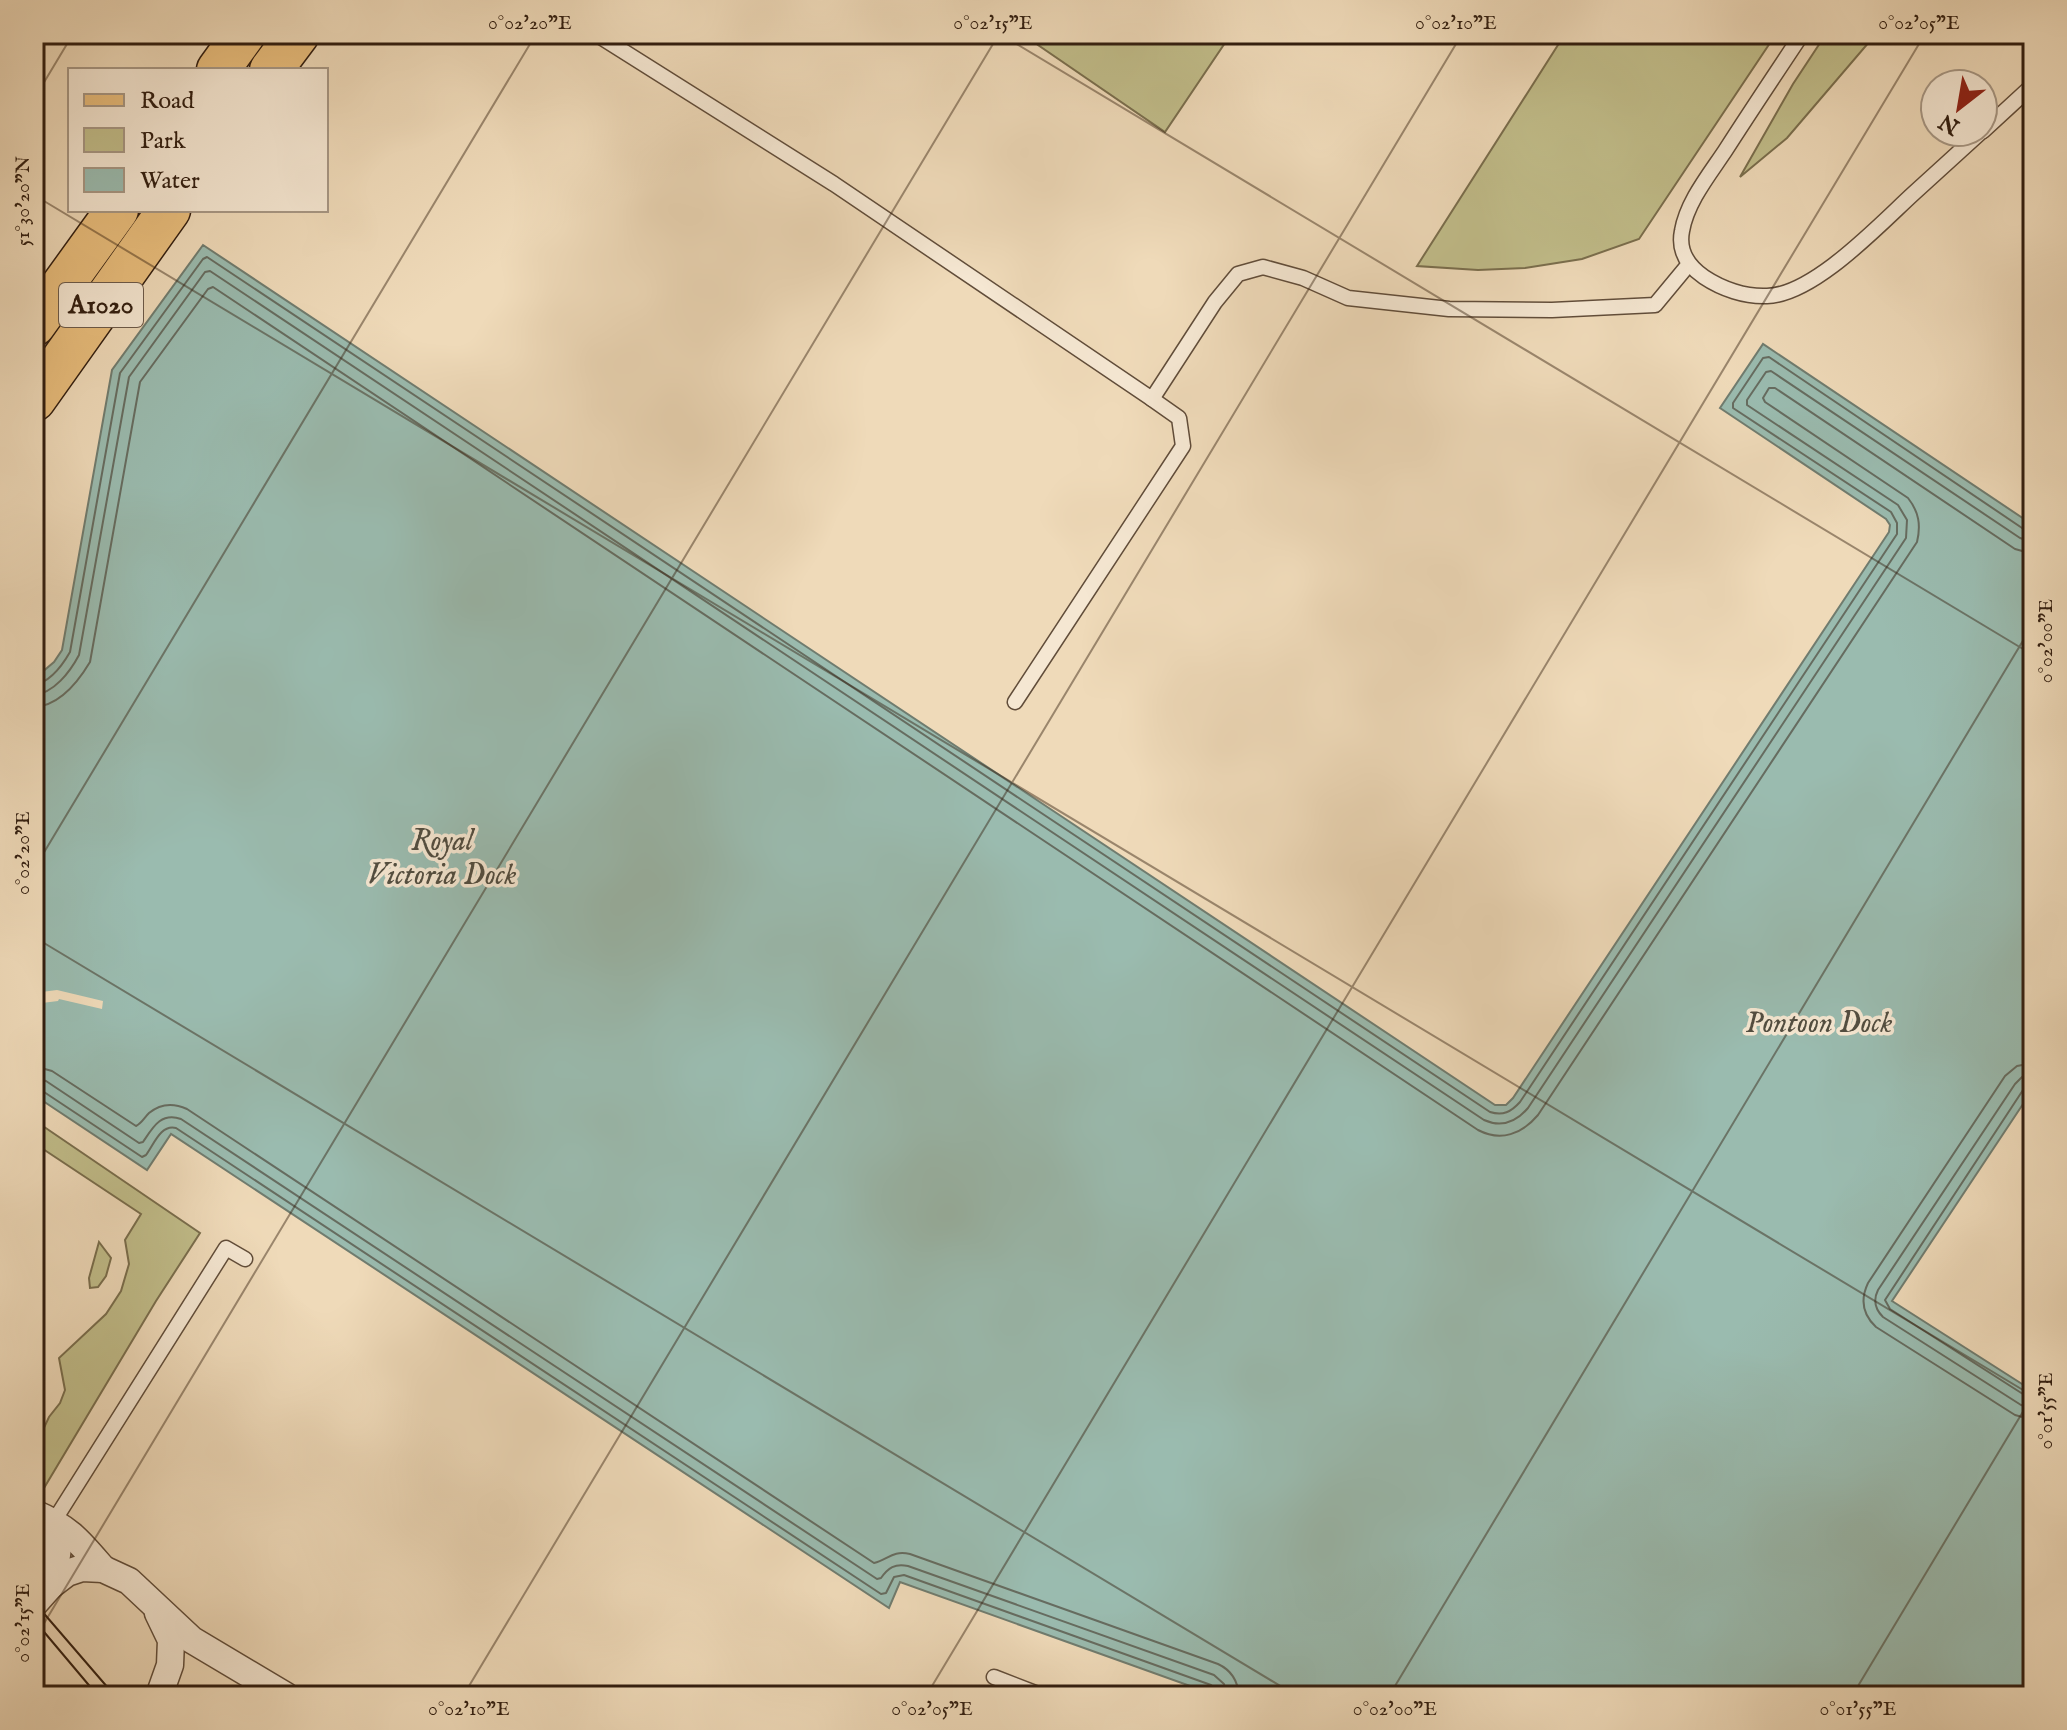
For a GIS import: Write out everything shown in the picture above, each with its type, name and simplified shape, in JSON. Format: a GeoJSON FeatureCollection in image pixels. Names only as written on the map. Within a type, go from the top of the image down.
{"type":"FeatureCollection","features":[{"type":"Feature","properties":{"kind":"main road"},"geometry":{"type":"LineString","coordinates":[[219,68],[244,34]]}},
{"type":"Feature","properties":{"kind":"main road"},"geometry":{"type":"LineString","coordinates":[[272,68],[298,34]]}},
{"type":"Feature","properties":{"kind":"main road","name":"A1020"},"geometry":{"type":"LineString","coordinates":[[34,325],[116,212]]}},
{"type":"Feature","properties":{"kind":"main road","name":"A1020"},"geometry":{"type":"LineString","coordinates":[[34,400],[168,212]]}},
{"type":"Feature","properties":{"kind":"street"},"geometry":{"type":"LineString","coordinates":[[44,1517],[70,1532],[103,1569]]}},
{"type":"Feature","properties":{"kind":"street"},"geometry":{"type":"LineString","coordinates":[[42,1595],[59,1538],[44,1517]]}},
{"type":"Feature","properties":{"kind":"street"},"geometry":{"type":"LineString","coordinates":[[42,1595],[67,1573],[82,1568],[103,1569],[129,1581],[192,1640],[286,1696]]}},
{"type":"Feature","properties":{"kind":"street"},"geometry":{"type":"LineString","coordinates":[[155,1607],[171,1640],[170,1665],[159,1696]]}},
{"type":"Feature","properties":{"kind":"lane"},"geometry":{"type":"LineString","coordinates":[[596,34],[834,184],[1179,418],[1183,446],[1015,702]]}},
{"type":"Feature","properties":{"kind":"lane"},"geometry":{"type":"LineString","coordinates":[[1802,34],[1692,204],[1681,232],[1681,245],[1689,264],[1704,277],[1732,291],[1769,297],[1789,292],[1813,280],[1842,258],[1963,148]]}},
{"type":"Feature","properties":{"kind":"lane"},"geometry":{"type":"LineString","coordinates":[[1999,116],[2033,85]]}},
{"type":"Feature","properties":{"kind":"lane"},"geometry":{"type":"LineString","coordinates":[[1152,399],[1215,302],[1238,274],[1263,267],[1303,278],[1348,298],[1449,309],[1552,310],[1655,305],[1689,264]]}},
{"type":"Feature","properties":{"kind":"lane"},"geometry":{"type":"LineString","coordinates":[[44,1517],[226,1248],[245,1259]]}},
{"type":"Feature","properties":{"kind":"lane"},"geometry":{"type":"LineString","coordinates":[[994,1677],[1043,1696]]}},
{"type":"Feature","properties":{"kind":"green space"},"geometry":{"type":"Polygon","coordinates":[[[1046,34],[1231,34],[1165,132],[1038,45],[1046,34]]]}},
{"type":"Feature","properties":{"kind":"green space"},"geometry":{"type":"Polygon","coordinates":[[[1565,34],[1776,34],[1639,239],[1582,259],[1525,268],[1478,270],[1417,266],[1565,34]]]}},
{"type":"Feature","properties":{"kind":"green space"},"geometry":{"type":"Polygon","coordinates":[[[1826,34],[1876,34],[1787,138],[1740,177],[1793,84],[1826,34]]]}},
{"type":"Feature","properties":{"kind":"green space"},"geometry":{"type":"Polygon","coordinates":[[[34,1120],[200,1233],[41,1493],[34,1488],[34,1449],[65,1390],[59,1358],[106,1314],[121,1291],[129,1264],[125,1240],[141,1214],[34,1143],[34,1120]]]}},
{"type":"Feature","properties":{"kind":"green space"},"geometry":{"type":"Polygon","coordinates":[[[99,1242],[111,1258],[106,1276],[98,1287],[90,1288],[89,1278],[99,1242]]]}},
{"type":"Feature","properties":{"kind":"water","name":"Royal Victoria Dock"},"geometry":{"type":"Polygon","coordinates":[[[203,245],[1495,1105],[1506,1105],[1513,1098],[1889,532],[1890,525],[1886,519],[1720,408],[1763,344],[2033,525],[2033,1089],[1892,1301],[2033,1391],[2033,1696],[1218,1696],[900,1582],[889,1608],[171,1134],[147,1170],[34,1095],[34,679],[54,662],[62,650],[112,370],[203,245]]]}},
{"type":"Feature","properties":{"kind":"pier"},"geometry":{"type":"Polygon","coordinates":[[[57,990],[103,1001],[102,1009],[59,999],[34,1004],[34,993],[57,990]]]}},
{"type":"Feature","properties":{"kind":"tram line"},"geometry":{"type":"LineString","coordinates":[[34,1602],[115,1696]]}},
{"type":"Feature","properties":{"kind":"tram line"},"geometry":{"type":"LineString","coordinates":[[34,1620],[98,1696]]}},
{"type":"Feature","properties":{"kind":"water label","name":"Pontoon Dock"},"geometry":{"type":"Point","coordinates":[1819,1024]}}]}
